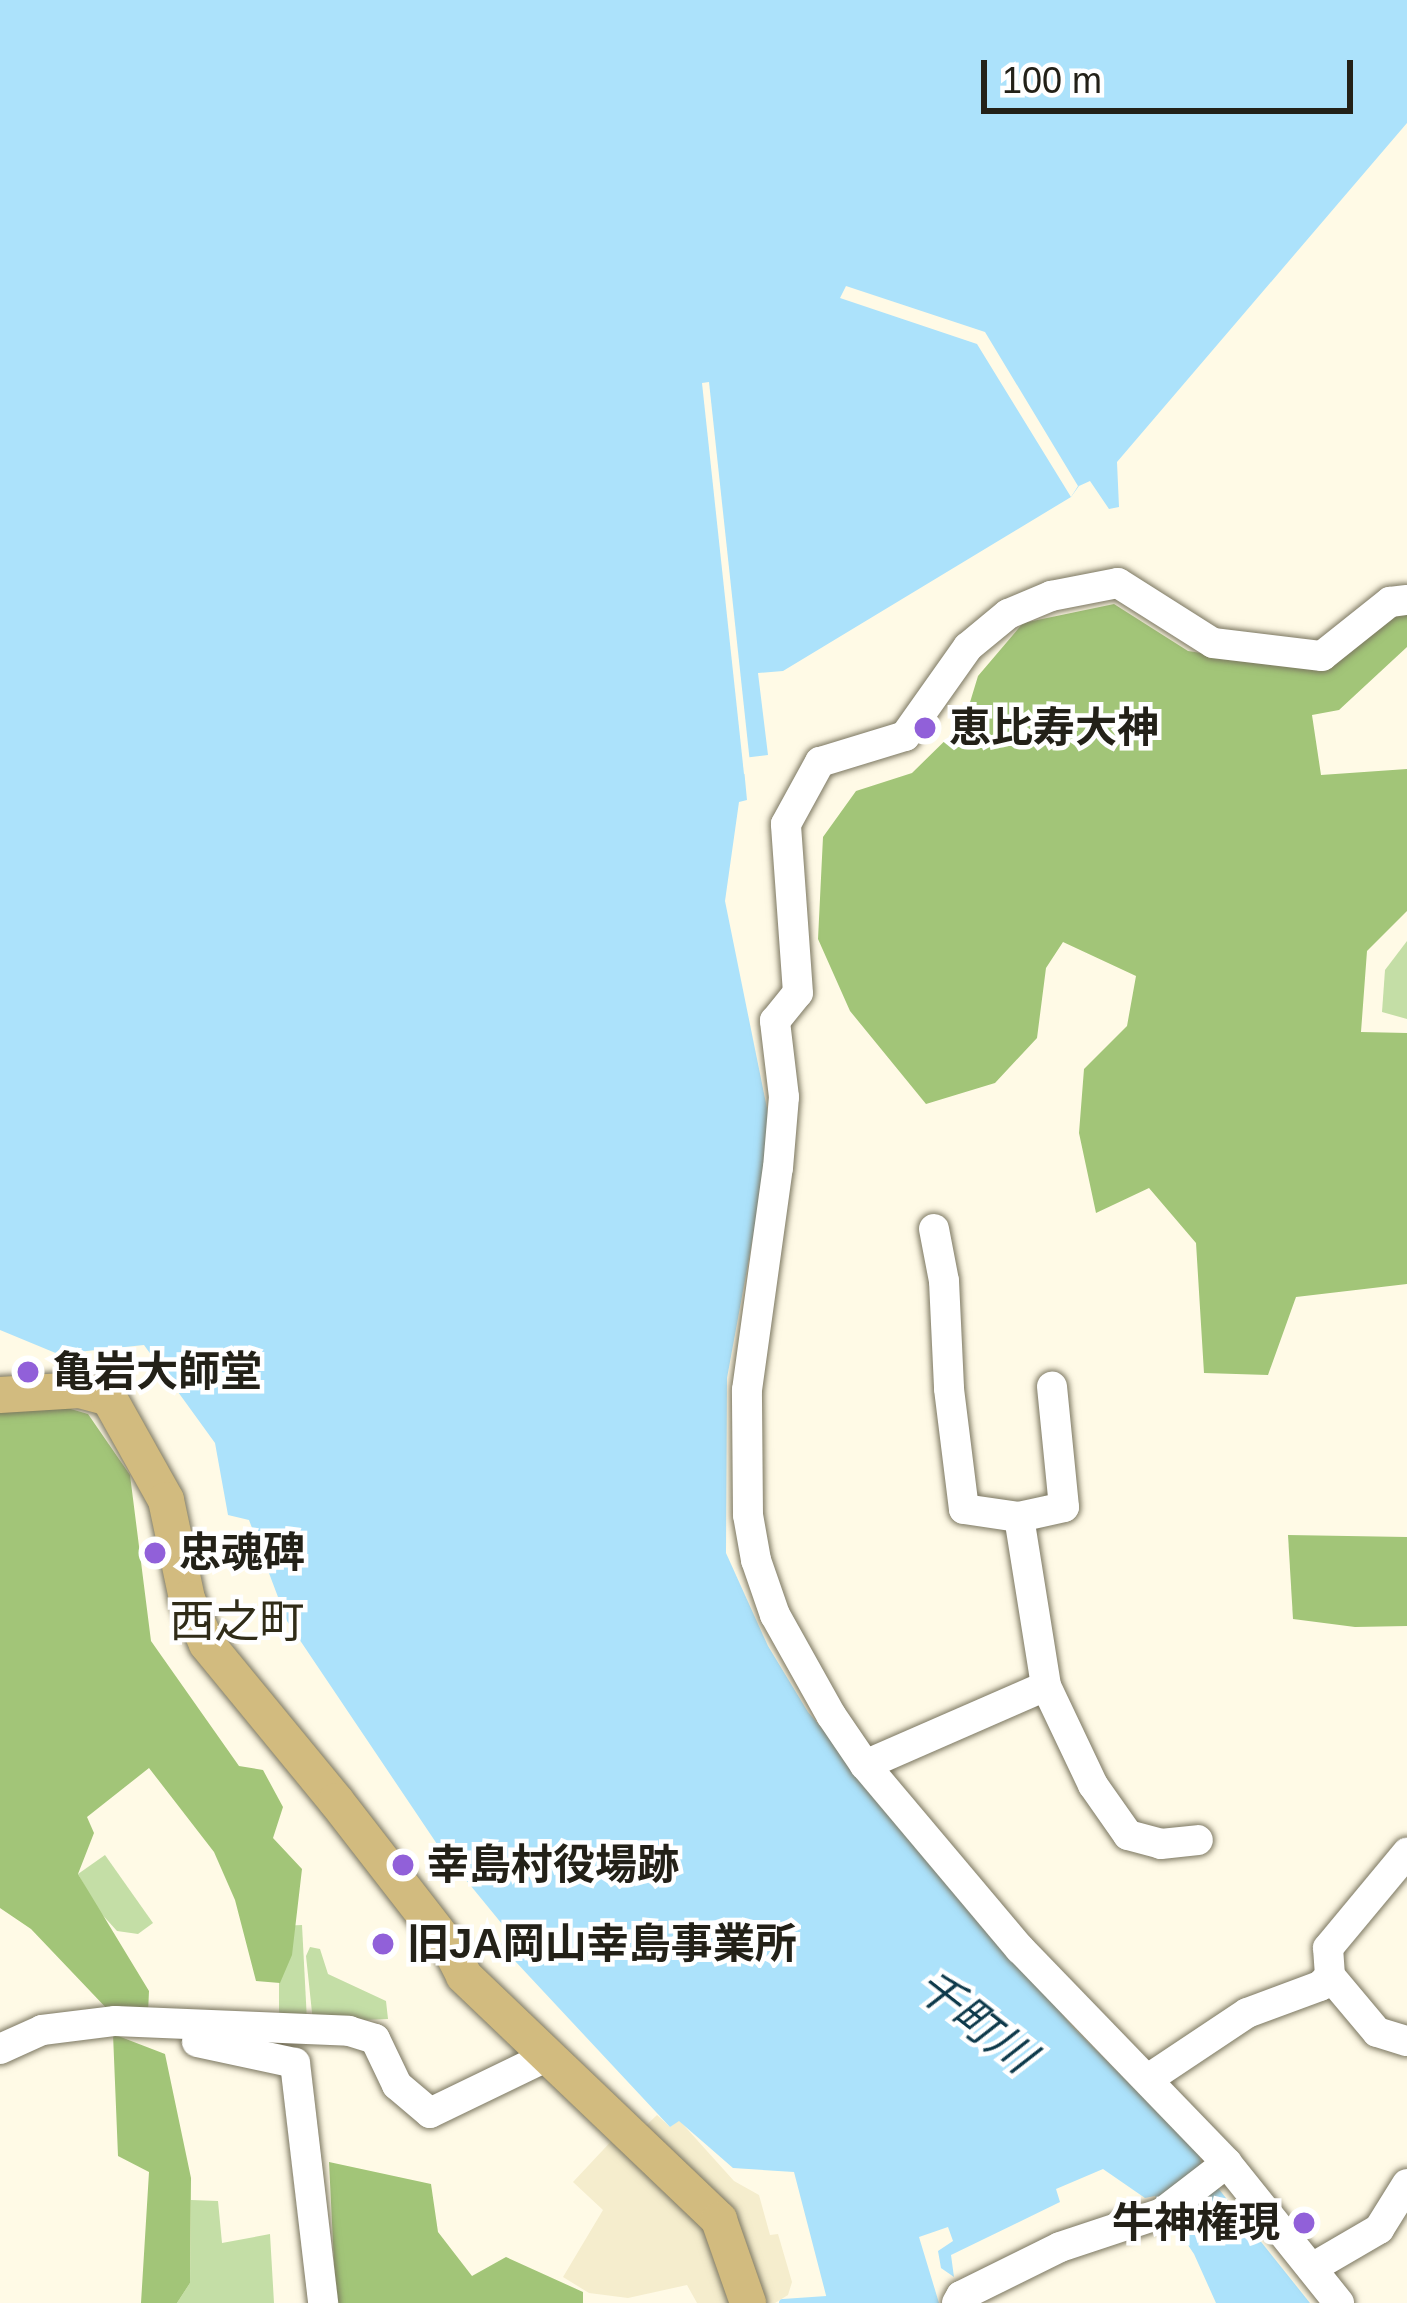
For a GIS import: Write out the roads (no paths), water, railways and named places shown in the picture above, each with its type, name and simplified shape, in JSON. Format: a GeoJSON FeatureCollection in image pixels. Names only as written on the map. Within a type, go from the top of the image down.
{"type":"FeatureCollection","features":[{"type":"Feature","properties":{"kind":"main road"},"geometry":{"type":"LineString","coordinates":[[0,1395],[80,1390],[109,1398],[166,1500],[187,1599],[207,1644],[337,1802],[450,1948],[464,1976],[719,2220],[748,2303]]}},
{"type":"Feature","properties":{"kind":"street"},"geometry":{"type":"LineString","coordinates":[[1339,2303],[1148,2079],[1020,1949],[866,1765],[775,1615],[748,1515],[748,1375],[762,1300],[784,1097],[775,1021],[798,993],[786,843],[790,809],[820,762],[905,736],[968,647],[1008,614],[1051,596],[1118,583],[1214,643],[1322,656],[1390,602],[1407,600]]}},
{"type":"Feature","properties":{"kind":"street"},"geometry":{"type":"LineString","coordinates":[[934,1229],[944,1281],[949,1390],[964,1509],[1018,1517],[1064,1507],[1052,1387]]}},
{"type":"Feature","properties":{"kind":"street"},"geometry":{"type":"LineString","coordinates":[[1018,1517],[1046,1686],[1093,1785],[1128,1835],[1162,1844],[1198,1840]]}},
{"type":"Feature","properties":{"kind":"street"},"geometry":{"type":"LineString","coordinates":[[866,1765],[1046,1686]]}},
{"type":"Feature","properties":{"kind":"street"},"geometry":{"type":"LineString","coordinates":[[1407,1853],[1328,1948],[1330,1976],[1377,2032],[1407,2041]]}},
{"type":"Feature","properties":{"kind":"street"},"geometry":{"type":"LineString","coordinates":[[1148,2079],[1247,2013],[1320,1986],[1330,1976]]}},
{"type":"Feature","properties":{"kind":"street"},"geometry":{"type":"LineString","coordinates":[[0,2049],[42,2030],[116,2021],[349,2031],[375,2039],[397,2085],[430,2114],[548,2056]]}},
{"type":"Feature","properties":{"kind":"street"},"geometry":{"type":"LineString","coordinates":[[116,2021],[295,2063],[323,2303]]}},
{"type":"Feature","properties":{"kind":"street"},"geometry":{"type":"LineString","coordinates":[[957,2303],[961,2296],[1060,2247],[1162,2213],[1221,2169]]}},
{"type":"Feature","properties":{"kind":"street"},"geometry":{"type":"LineString","coordinates":[[1312,2268],[1379,2229],[1407,2184]]}},
{"type":"Feature","properties":{"kind":"water","name":"千町川"},"geometry":{"type":"Polygon","coordinates":[[[0,0],[1407,0],[1407,123],[1117,462],[1119,507],[1109,509],[1090,481],[1079,486],[1071,497],[783,671],[758,673],[768,755],[743,758],[747,800],[739,802],[725,901],[772,1133],[727,1378],[726,1553],[768,1646],[808,1712],[1072,2026],[1199,2153],[1202,2168],[1310,2303],[1216,2303],[1194,2254],[1155,2196],[1145,2198],[1103,2169],[1056,2189],[1060,2202],[951,2255],[954,2277],[941,2268],[938,2251],[953,2241],[948,2227],[919,2237],[939,2303],[828,2303],[794,2172],[733,2168],[679,2121],[670,2127],[500,1945],[511,1935],[439,1847],[287,1621],[249,1520],[228,1515],[215,1443],[144,1345],[58,1354],[0,1330],[0,0]]]}},
{"type":"Feature","properties":{"kind":"waterway"},"geometry":{"type":"LineString","coordinates":[[783,2303],[827,2300]]}},
{"type":"Feature","properties":{"kind":"place","name":"恵比寿大神"},"geometry":{"type":"Point","coordinates":[925,728]}},
{"type":"Feature","properties":{"kind":"place","name":"亀岩大師堂"},"geometry":{"type":"Point","coordinates":[28,1372]}},
{"type":"Feature","properties":{"kind":"place","name":"忠魂碑"},"geometry":{"type":"Point","coordinates":[155,1553]}},
{"type":"Feature","properties":{"kind":"place","name":"幸島村役場跡"},"geometry":{"type":"Point","coordinates":[403,1865]}},
{"type":"Feature","properties":{"kind":"place","name":"旧JA岡山幸島事業所"},"geometry":{"type":"Point","coordinates":[383,1944]}},
{"type":"Feature","properties":{"kind":"place","name":"牛神権現"},"geometry":{"type":"Point","coordinates":[1304,2223]}},
{"type":"Feature","properties":{"kind":"district","name":"西之町"},"geometry":{"type":"Point","coordinates":[237,1622]}}]}
